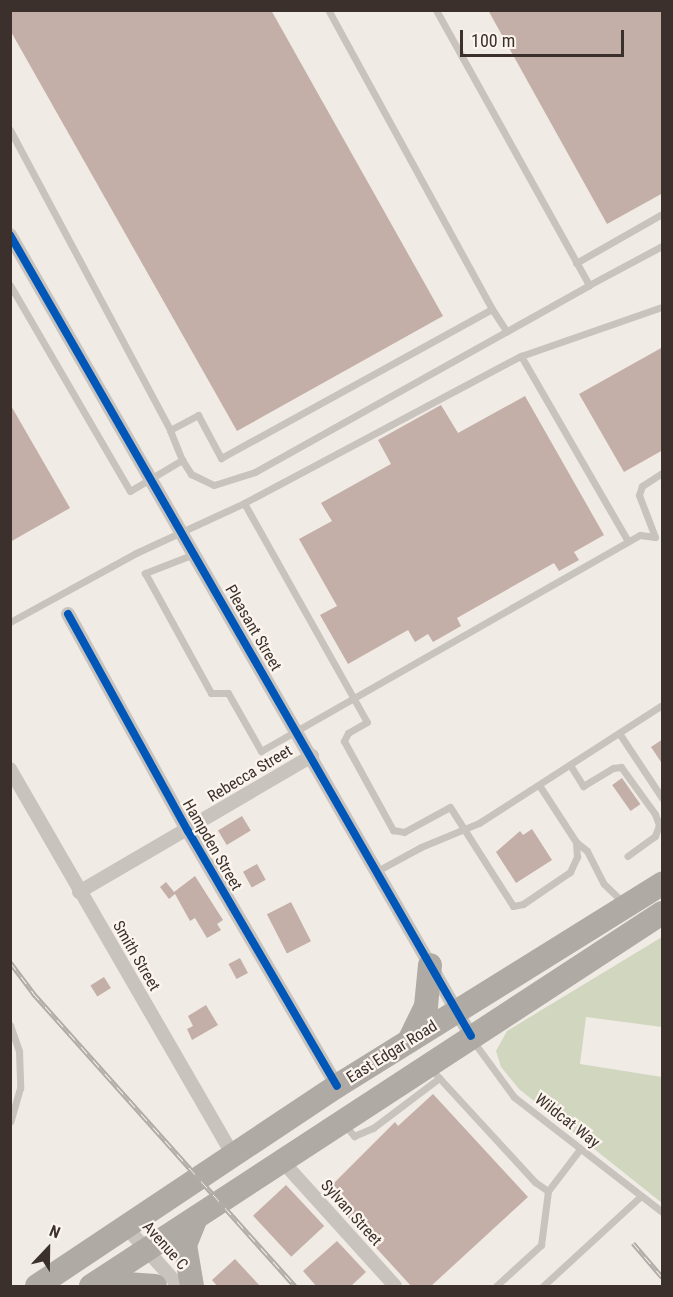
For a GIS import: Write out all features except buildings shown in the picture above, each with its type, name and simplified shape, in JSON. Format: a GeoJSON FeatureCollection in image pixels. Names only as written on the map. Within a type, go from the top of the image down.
{"type":"FeatureCollection","features":[{"type":"Feature","properties":{"kind":"highway","name":"East Edgar Road"},"geometry":{"type":"LineString","coordinates":[[37,1287],[235,1158],[338,1086],[663,884]]}},
{"type":"Feature","properties":{"kind":"highway","name":"East Edgar Road"},"geometry":{"type":"LineString","coordinates":[[94,1284],[342,1122],[433,1072],[471,1036],[663,913]]}},
{"type":"Feature","properties":{"kind":"highway"},"geometry":{"type":"LineString","coordinates":[[409,1041],[426,1006],[430,965]]}},
{"type":"Feature","properties":{"kind":"highway"},"geometry":{"type":"LineString","coordinates":[[192,1287],[185,1245],[196,1218]]}},
{"type":"Feature","properties":{"kind":"highway"},"geometry":{"type":"LineString","coordinates":[[94,1284],[155,1287]]}},
{"type":"Feature","properties":{"kind":"street","name":"Pleasant Street"},"geometry":{"type":"LineString","coordinates":[[10,235],[312,756],[471,1036]]}},
{"type":"Feature","properties":{"kind":"street","name":"Hampden Street"},"geometry":{"type":"LineString","coordinates":[[68,614],[188,831],[338,1086]]}},
{"type":"Feature","properties":{"kind":"street","name":"Rebecca Street"},"geometry":{"type":"LineString","coordinates":[[80,892],[188,831],[312,756]]}},
{"type":"Feature","properties":{"kind":"street","name":"Smith Street"},"geometry":{"type":"LineString","coordinates":[[10,769],[235,1158]]}},
{"type":"Feature","properties":{"kind":"street","name":"Sylvan Street"},"geometry":{"type":"LineString","coordinates":[[283,1162],[395,1287]]}},
{"type":"Feature","properties":{"kind":"street","name":"Avenue C"},"geometry":{"type":"LineString","coordinates":[[126,1227],[179,1287]]}},
{"type":"Feature","properties":{"kind":"lane"},"geometry":{"type":"LineString","coordinates":[[328,10],[492,309],[507,332]]}},
{"type":"Feature","properties":{"kind":"lane"},"geometry":{"type":"LineString","coordinates":[[436,10],[589,285]]}},
{"type":"Feature","properties":{"kind":"lane"},"geometry":{"type":"LineString","coordinates":[[10,130],[170,430],[182,460],[203,482],[214,485],[238,479],[663,246]]}},
{"type":"Feature","properties":{"kind":"lane"},"geometry":{"type":"LineString","coordinates":[[576,263],[663,214]]}},
{"type":"Feature","properties":{"kind":"lane"},"geometry":{"type":"LineString","coordinates":[[10,285],[14,299],[130,491],[182,460]]}},
{"type":"Feature","properties":{"kind":"lane"},"geometry":{"type":"LineString","coordinates":[[10,622],[182,532],[244,503],[521,356],[663,307]]}},
{"type":"Feature","properties":{"kind":"lane"},"geometry":{"type":"LineString","coordinates":[[170,430],[198,415],[221,458],[492,309]]}},
{"type":"Feature","properties":{"kind":"lane"},"geometry":{"type":"LineString","coordinates":[[521,356],[628,542]]}},
{"type":"Feature","properties":{"kind":"lane"},"geometry":{"type":"LineString","coordinates":[[194,554],[145,573],[211,693],[228,693],[261,751],[628,542],[647,533],[655,537],[639,495],[642,486],[663,473]]}},
{"type":"Feature","properties":{"kind":"lane"},"geometry":{"type":"LineString","coordinates":[[244,503],[367,722],[348,733],[344,741],[392,828],[404,832],[450,807],[513,906],[523,904],[563,877],[574,866],[576,842]]}},
{"type":"Feature","properties":{"kind":"lane"},"geometry":{"type":"LineString","coordinates":[[377,871],[421,847],[464,832],[660,707],[663,716]]}},
{"type":"Feature","properties":{"kind":"lane"},"geometry":{"type":"LineString","coordinates":[[619,733],[663,798]]}},
{"type":"Feature","properties":{"kind":"lane"},"geometry":{"type":"LineString","coordinates":[[570,765],[583,786],[613,768],[621,767],[655,814],[659,825],[655,836],[627,856]]}},
{"type":"Feature","properties":{"kind":"lane"},"geometry":{"type":"LineString","coordinates":[[539,785],[576,842],[587,851],[609,890],[628,906]]}},
{"type":"Feature","properties":{"kind":"lane"},"geometry":{"type":"LineString","coordinates":[[10,1025],[19,1051],[20,1088],[10,1122]]}},
{"type":"Feature","properties":{"kind":"lane","name":"Wildcat Way"},"geometry":{"type":"LineString","coordinates":[[471,1036],[514,1097],[663,1212]]}},
{"type":"Feature","properties":{"kind":"lane"},"geometry":{"type":"LineString","coordinates":[[433,1072],[535,1182],[548,1191]]}},
{"type":"Feature","properties":{"kind":"lane"},"geometry":{"type":"LineString","coordinates":[[496,1287],[541,1245],[548,1191],[580,1149]]}},
{"type":"Feature","properties":{"kind":"lane"},"geometry":{"type":"LineString","coordinates":[[543,1287],[641,1196]]}},
{"type":"Feature","properties":{"kind":"green space"},"geometry":{"type":"Polygon","coordinates":[[[662,937],[662,1027],[586,1017],[580,1064],[662,1077],[662,1203],[519,1089],[501,1067],[496,1051],[507,1031],[662,937]]]}},
{"type":"Feature","properties":{"kind":"railway"},"geometry":{"type":"LineString","coordinates":[[10,962],[33,993],[295,1286]]}},
{"type":"Feature","properties":{"kind":"railway"},"geometry":{"type":"LineString","coordinates":[[633,1243],[662,1277]]}},
{"type":"Feature","properties":{"kind":"cycle path"},"geometry":{"type":"LineString","coordinates":[[10,235],[471,1036]]}},
{"type":"Feature","properties":{"kind":"cycle path"},"geometry":{"type":"LineString","coordinates":[[68,614],[188,831],[337,1086]]}}]}
